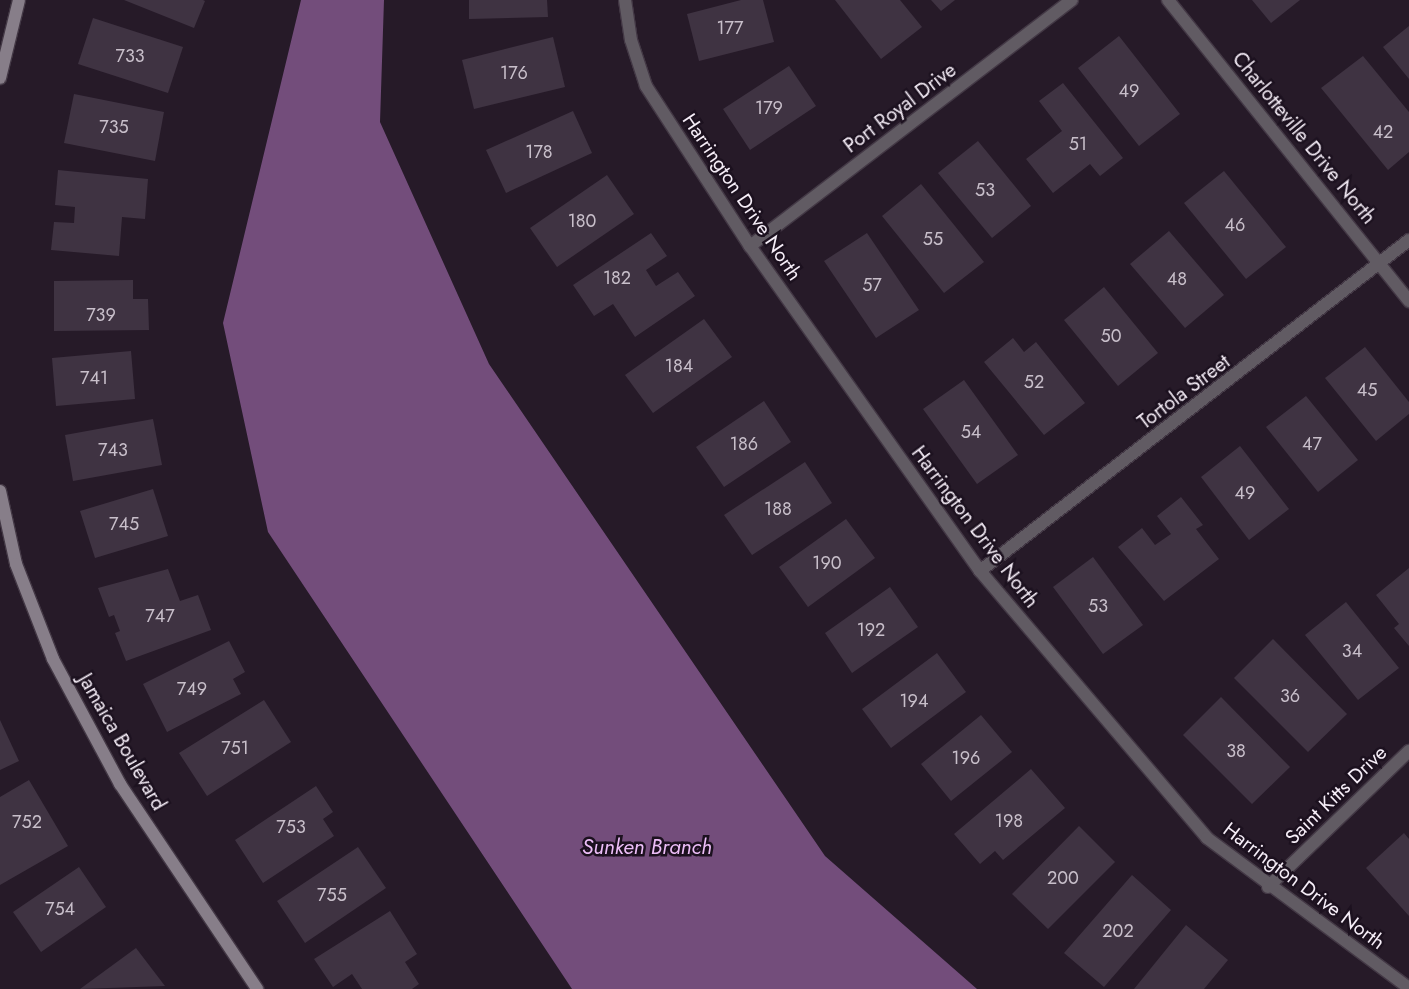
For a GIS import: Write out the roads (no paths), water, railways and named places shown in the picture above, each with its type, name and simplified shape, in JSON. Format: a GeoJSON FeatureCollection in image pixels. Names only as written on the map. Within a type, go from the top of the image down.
{"type":"FeatureCollection","features":[{"type":"Feature","properties":{"kind":"street"},"geometry":{"type":"LineString","coordinates":[[0,78],[19,0]]}},
{"type":"Feature","properties":{"kind":"street","name":"Harrington Drive North"},"geometry":{"type":"LineString","coordinates":[[625,0],[631,40],[646,86],[750,246],[980,571],[1207,838],[1268,886],[1409,988]]}},
{"type":"Feature","properties":{"kind":"street","name":"Port Royal Drive"},"geometry":{"type":"LineString","coordinates":[[750,246],[1072,0]]}},
{"type":"Feature","properties":{"kind":"street","name":"Charlotteville Drive North"},"geometry":{"type":"LineString","coordinates":[[1168,0],[1382,264],[1409,301]]}},
{"type":"Feature","properties":{"kind":"street","name":"Tortola Street"},"geometry":{"type":"LineString","coordinates":[[980,571],[1382,264],[1409,240]]}},
{"type":"Feature","properties":{"kind":"street","name":"Jamaica Boulevard"},"geometry":{"type":"LineString","coordinates":[[0,491],[16,564],[53,659],[120,784],[258,989]]}},
{"type":"Feature","properties":{"kind":"street","name":"Saint Kitts Drive"},"geometry":{"type":"LineString","coordinates":[[1268,886],[1409,751]]}},
{"type":"Feature","properties":{"kind":"water","name":"Sunken Branch"},"geometry":{"type":"Polygon","coordinates":[[[301,0],[384,0],[380,122],[489,364],[825,856],[977,989],[572,989],[268,532],[223,323],[301,0]]]}}]}
